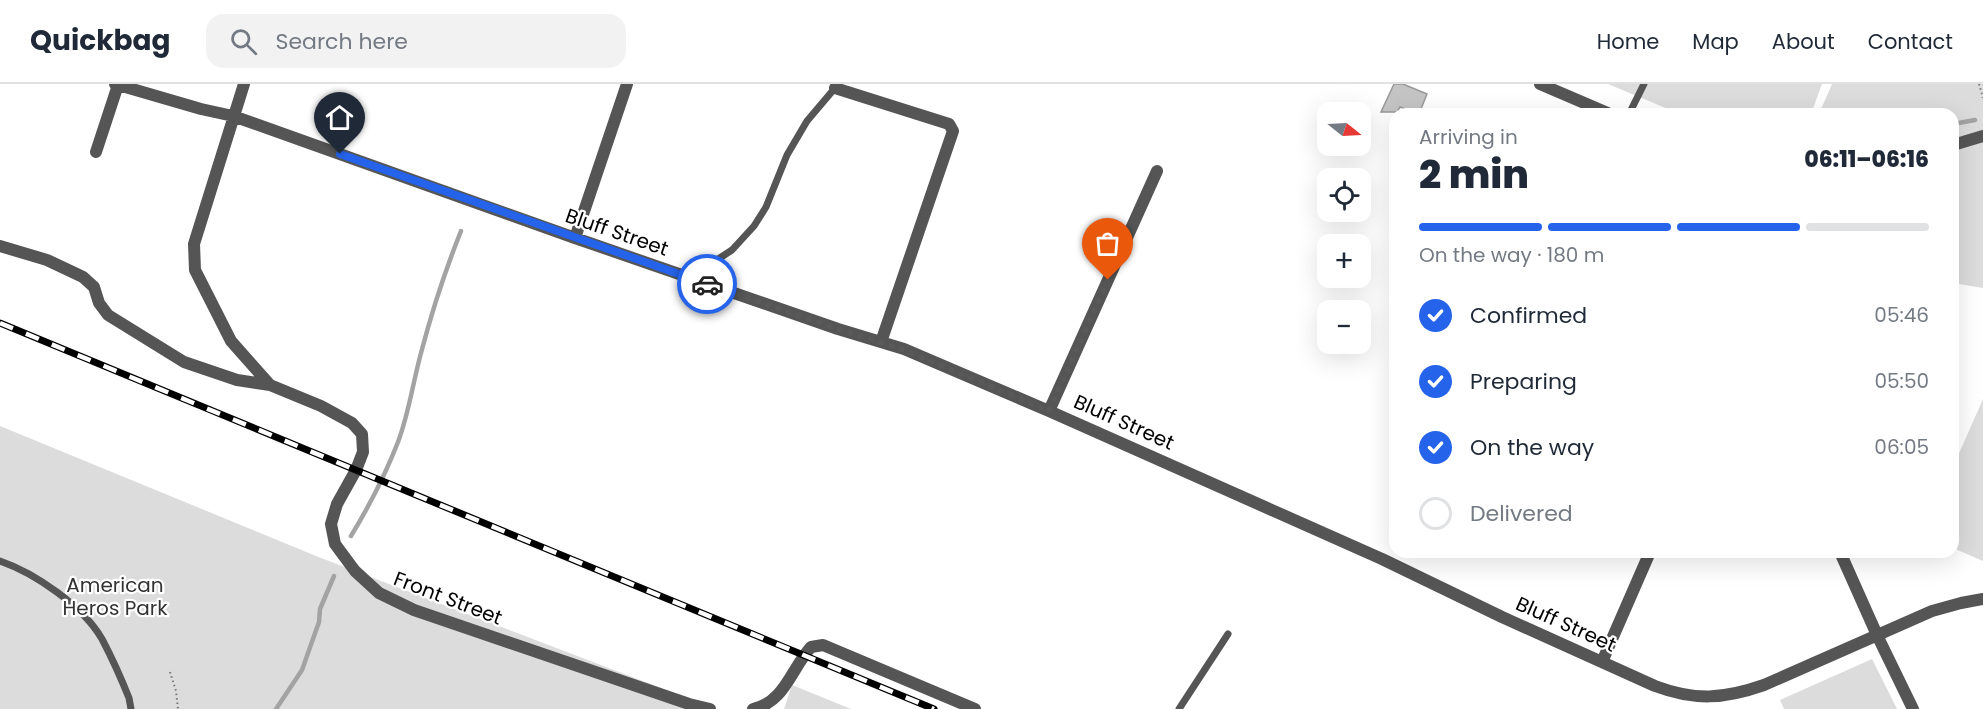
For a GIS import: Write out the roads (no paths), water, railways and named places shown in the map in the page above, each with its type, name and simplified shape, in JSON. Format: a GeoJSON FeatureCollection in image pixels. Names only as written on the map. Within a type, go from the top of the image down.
{"type":"FeatureCollection","features":[{"type":"Feature","properties":{"kind":"street"},"geometry":{"type":"LineString","coordinates":[[96,152],[116,84]]}},
{"type":"Feature","properties":{"kind":"street","name":"Bluff Street"},"geometry":{"type":"LineString","coordinates":[[116,84],[233,116],[701,282],[904,350],[1049,411],[1676,694],[1697,697],[1739,694],[1932,611],[1983,599]]}},
{"type":"Feature","properties":{"kind":"street"},"geometry":{"type":"LineString","coordinates":[[244,84],[194,244],[195,270],[231,341],[270,385]]}},
{"type":"Feature","properties":{"kind":"street"},"geometry":{"type":"LineString","coordinates":[[575,238],[627,84]]}},
{"type":"Feature","properties":{"kind":"street"},"geometry":{"type":"LineString","coordinates":[[1540,84],[1596,108]]}},
{"type":"Feature","properties":{"kind":"street"},"geometry":{"type":"LineString","coordinates":[[835,88],[949,124],[953,131],[881,342]]}},
{"type":"Feature","properties":{"kind":"street"},"geometry":{"type":"LineString","coordinates":[[1959,143],[1983,136]]}},
{"type":"Feature","properties":{"kind":"street"},"geometry":{"type":"LineString","coordinates":[[1049,411],[1157,171]]}},
{"type":"Feature","properties":{"kind":"street"},"geometry":{"type":"LineString","coordinates":[[0,246],[47,260],[84,277],[94,287],[99,303],[108,315],[184,362],[237,380],[270,385]]}},
{"type":"Feature","properties":{"kind":"street","name":"Front Street"},"geometry":{"type":"LineString","coordinates":[[270,385],[321,406],[352,423],[362,434],[363,452],[337,504],[330,524],[335,544],[355,571],[379,593],[414,610],[689,704],[710,709]]}},
{"type":"Feature","properties":{"kind":"street"},"geometry":{"type":"LineString","coordinates":[[1602,662],[1647,558]]}},
{"type":"Feature","properties":{"kind":"street"},"geometry":{"type":"LineString","coordinates":[[1843,558],[1913,709]]}},
{"type":"Feature","properties":{"kind":"street"},"geometry":{"type":"LineString","coordinates":[[753,709],[763,707],[777,698],[804,655],[811,647],[823,645],[975,709]]}},
{"type":"Feature","properties":{"kind":"lane"},"geometry":{"type":"LineString","coordinates":[[1632,108],[1644,84]]}},
{"type":"Feature","properties":{"kind":"lane"},"geometry":{"type":"LineString","coordinates":[[701,282],[706,267],[732,250],[754,226],[766,207],[787,154],[807,121],[835,88]]}},
{"type":"Feature","properties":{"kind":"lane"},"geometry":{"type":"LineString","coordinates":[[0,561],[36,577],[57,591],[81,614],[101,637],[129,698],[131,709]]}},
{"type":"Feature","properties":{"kind":"lane"},"geometry":{"type":"LineString","coordinates":[[1179,709],[1228,634]]}},
{"type":"Feature","properties":{"kind":"waterway"},"geometry":{"type":"LineString","coordinates":[[1959,123],[1975,120]]}},
{"type":"Feature","properties":{"kind":"waterway"},"geometry":{"type":"LineString","coordinates":[[351,536],[398,442],[430,322],[461,231]]}},
{"type":"Feature","properties":{"kind":"waterway"},"geometry":{"type":"LineString","coordinates":[[276,709],[302,670],[319,622],[320,609],[334,576]]}},
{"type":"Feature","properties":{"kind":"railway"},"geometry":{"type":"LineString","coordinates":[[0,323],[934,709]]}},
{"type":"Feature","properties":{"kind":"park label","name":"American Heros Park"},"geometry":{"type":"Point","coordinates":[115,596]}}]}
